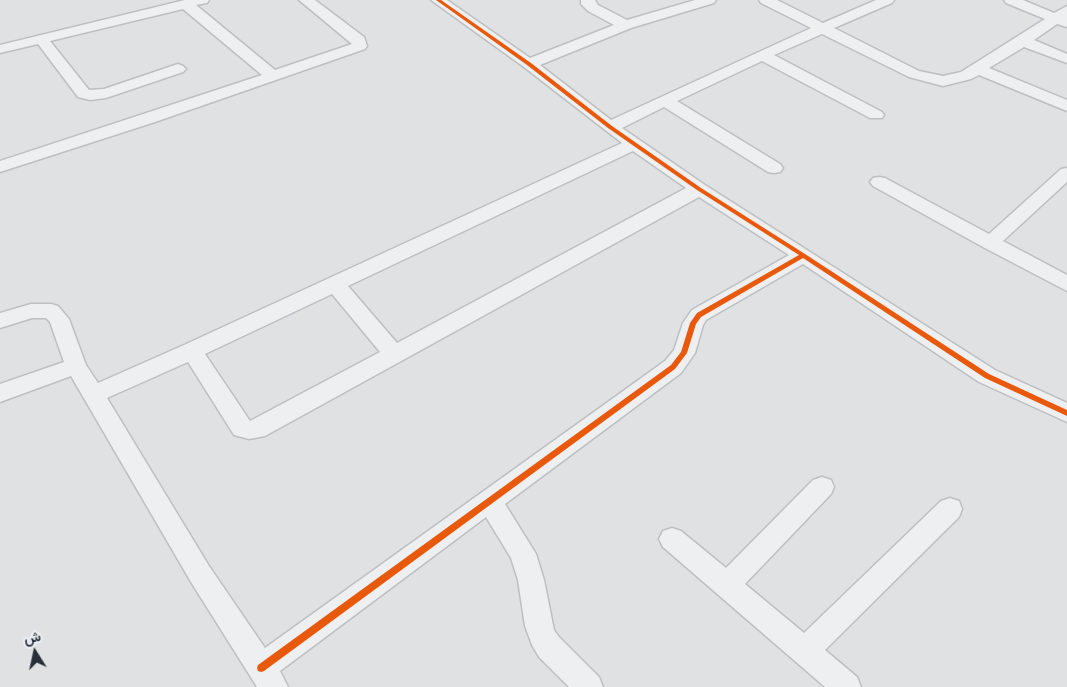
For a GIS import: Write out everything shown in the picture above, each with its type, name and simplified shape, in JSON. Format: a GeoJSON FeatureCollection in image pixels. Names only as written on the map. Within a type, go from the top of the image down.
{"type":"FeatureCollection","features":[{"type":"Feature","properties":{"kind":"street"},"geometry":{"type":"LineString","coordinates":[[0,49],[202,0]]}},
{"type":"Feature","properties":{"kind":"street"},"geometry":{"type":"LineString","coordinates":[[0,167],[149,119],[360,46],[359,40],[306,0]]}},
{"type":"Feature","properties":{"kind":"street"},"geometry":{"type":"LineString","coordinates":[[438,0],[529,64],[633,144],[699,189],[803,254],[988,376],[1067,413]]}},
{"type":"Feature","properties":{"kind":"street"},"geometry":{"type":"LineString","coordinates":[[588,0],[588,4],[593,8],[626,25]]}},
{"type":"Feature","properties":{"kind":"street"},"geometry":{"type":"LineString","coordinates":[[529,64],[626,25],[709,0]]}},
{"type":"Feature","properties":{"kind":"street"},"geometry":{"type":"LineString","coordinates":[[766,0],[914,74],[943,80],[956,79],[978,69],[1063,17]]}},
{"type":"Feature","properties":{"kind":"street"},"geometry":{"type":"LineString","coordinates":[[610,127],[762,55],[823,30],[887,0]]}},
{"type":"Feature","properties":{"kind":"street"},"geometry":{"type":"LineString","coordinates":[[1011,0],[1063,17]]}},
{"type":"Feature","properties":{"kind":"street"},"geometry":{"type":"LineString","coordinates":[[186,4],[273,76]]}},
{"type":"Feature","properties":{"kind":"street"},"geometry":{"type":"LineString","coordinates":[[41,39],[84,94],[106,93],[178,68]]}},
{"type":"Feature","properties":{"kind":"street"},"geometry":{"type":"LineString","coordinates":[[1023,41],[1067,59]]}},
{"type":"Feature","properties":{"kind":"street"},"geometry":{"type":"LineString","coordinates":[[762,55],[876,115]]}},
{"type":"Feature","properties":{"kind":"street"},"geometry":{"type":"LineString","coordinates":[[978,69],[1067,106]]}},
{"type":"Feature","properties":{"kind":"street"},"geometry":{"type":"LineString","coordinates":[[665,100],[774,168]]}},
{"type":"Feature","properties":{"kind":"street"},"geometry":{"type":"LineString","coordinates":[[92,395],[192,351],[633,144]]}},
{"type":"Feature","properties":{"kind":"street"},"geometry":{"type":"LineString","coordinates":[[990,243],[1067,173]]}},
{"type":"Feature","properties":{"kind":"street"},"geometry":{"type":"LineString","coordinates":[[879,182],[1067,284]]}},
{"type":"Feature","properties":{"kind":"street"},"geometry":{"type":"LineString","coordinates":[[192,351],[242,428],[249,430],[264,427],[699,189]]}},
{"type":"Feature","properties":{"kind":"street"},"geometry":{"type":"LineString","coordinates":[[0,321],[31,311],[51,311],[59,319],[76,366],[92,395],[200,574],[267,678],[489,500],[673,367],[684,353],[693,323],[699,316],[803,254]]}},
{"type":"Feature","properties":{"kind":"street"},"geometry":{"type":"LineString","coordinates":[[335,284],[395,355]]}},
{"type":"Feature","properties":{"kind":"street"},"geometry":{"type":"LineString","coordinates":[[0,393],[76,366]]}},
{"type":"Feature","properties":{"kind":"street"},"geometry":{"type":"LineString","coordinates":[[727,585],[822,488]]}},
{"type":"Feature","properties":{"kind":"street"},"geometry":{"type":"LineString","coordinates":[[489,500],[523,554],[531,580],[542,636],[549,647],[589,687]]}},
{"type":"Feature","properties":{"kind":"street"},"geometry":{"type":"LineString","coordinates":[[805,652],[950,509]]}},
{"type":"Feature","properties":{"kind":"street"},"geometry":{"type":"LineString","coordinates":[[672,539],[847,687]]}},
{"type":"Feature","properties":{"kind":"cycle path"},"geometry":{"type":"LineString","coordinates":[[438,0],[529,64],[610,127],[699,189],[987,376],[1067,413]]}},
{"type":"Feature","properties":{"kind":"cycle path"},"geometry":{"type":"LineString","coordinates":[[261,668],[673,367],[684,353],[693,323],[699,315],[803,255]]}}]}
